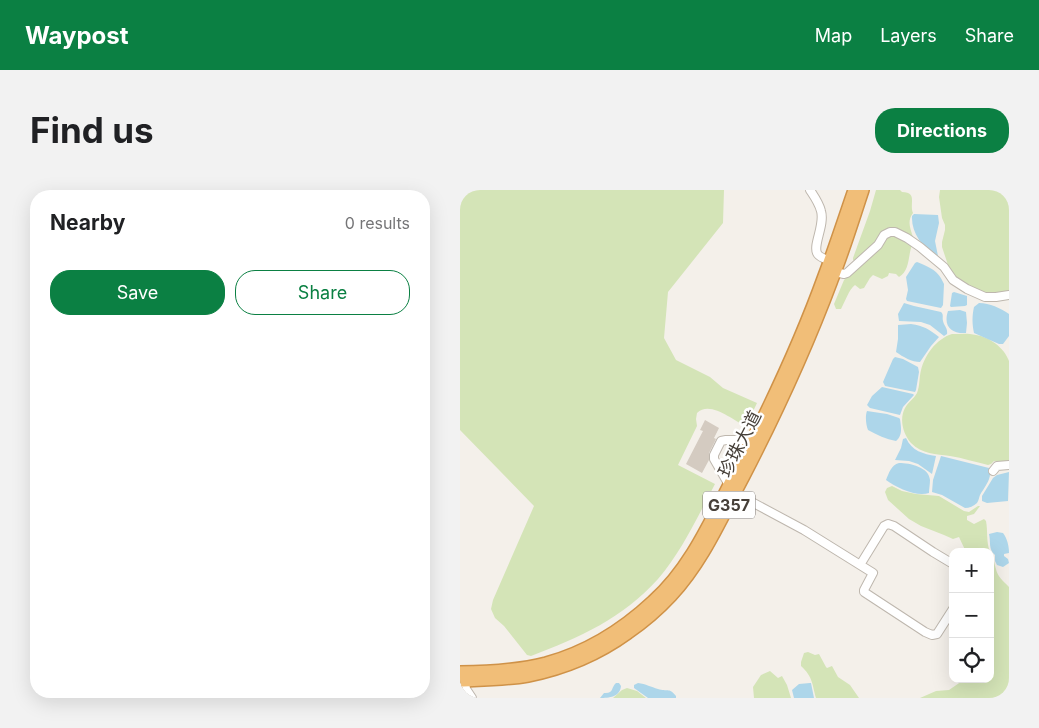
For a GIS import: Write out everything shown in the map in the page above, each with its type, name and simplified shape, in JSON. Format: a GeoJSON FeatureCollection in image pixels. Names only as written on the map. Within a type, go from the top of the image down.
{"type":"FeatureCollection","features":[{"type":"Feature","properties":{"kind":"highway","name":"珍珠大道"},"geometry":{"type":"LineString","coordinates":[[462,676],[504,679],[527,676],[548,671],[588,656],[627,634],[660,607],[683,582],[706,546],[776,392],[801,334],[854,190]]}},
{"type":"Feature","properties":{"kind":"highway","name":"珍珠大道"},"geometry":{"type":"LineString","coordinates":[[732,489],[764,438],[784,396],[835,272],[863,190]]}},
{"type":"Feature","properties":{"kind":"street"},"geometry":{"type":"LineString","coordinates":[[810,190],[822,215],[816,246],[817,252],[823,259],[829,261],[835,272],[847,273],[878,245],[884,235],[895,232],[920,247],[944,267],[953,280],[967,289],[986,297],[1009,295]]}},
{"type":"Feature","properties":{"kind":"street"},"geometry":{"type":"LineString","coordinates":[[753,440],[721,441],[714,455],[714,459],[732,489],[804,530],[873,573],[864,592],[925,632],[932,635],[937,634],[949,615]]}},
{"type":"Feature","properties":{"kind":"street"},"geometry":{"type":"LineString","coordinates":[[993,471],[997,466],[1009,464]]}},
{"type":"Feature","properties":{"kind":"street"},"geometry":{"type":"LineString","coordinates":[[860,565],[884,526],[888,524],[949,561]]}},
{"type":"Feature","properties":{"kind":"street"},"geometry":{"type":"LineString","coordinates":[[462,676],[464,690],[471,698]]}},
{"type":"Feature","properties":{"kind":"green space"},"geometry":{"type":"Polygon","coordinates":[[[460,190],[724,190],[723,223],[668,292],[664,338],[676,360],[710,377],[723,388],[757,403],[746,426],[715,410],[702,410],[697,413],[697,426],[678,465],[715,484],[682,545],[658,579],[615,616],[583,634],[531,656],[527,655],[504,626],[495,618],[491,609],[493,600],[534,506],[460,430],[460,190]]]}},
{"type":"Feature","properties":{"kind":"green space"},"geometry":{"type":"Polygon","coordinates":[[[876,190],[900,190],[910,194],[913,213],[910,225],[913,237],[897,228],[891,229],[855,261],[853,258],[876,190]]]}},
{"type":"Feature","properties":{"kind":"green space"},"geometry":{"type":"Polygon","coordinates":[[[940,190],[1009,190],[1009,292],[992,294],[977,290],[957,280],[951,274],[942,247],[945,225],[939,197],[940,190]]]}},
{"type":"Feature","properties":{"kind":"green space"},"geometry":{"type":"Polygon","coordinates":[[[895,234],[912,245],[907,267],[903,274],[899,277],[896,274],[889,273],[888,276],[882,279],[873,275],[864,288],[860,289],[855,285],[841,309],[836,309],[834,304],[844,280],[888,236],[895,234]]]}},
{"type":"Feature","properties":{"kind":"green space"},"geometry":{"type":"Polygon","coordinates":[[[952,334],[970,334],[986,338],[996,343],[1007,356],[1009,361],[1009,462],[994,461],[988,465],[929,453],[915,447],[906,435],[902,422],[903,412],[917,393],[925,359],[936,344],[952,334]]]}},
{"type":"Feature","properties":{"kind":"green space"},"geometry":{"type":"Polygon","coordinates":[[[892,486],[902,491],[916,494],[939,496],[969,512],[980,506],[974,514],[967,516],[967,520],[974,524],[984,519],[986,521],[989,548],[964,548],[959,537],[953,539],[909,519],[888,500],[885,492],[887,488],[892,486]]]}},
{"type":"Feature","properties":{"kind":"green space"},"geometry":{"type":"Polygon","coordinates":[[[994,561],[998,574],[1009,587],[1009,698],[920,698],[936,691],[949,690],[959,683],[994,683],[994,561]]]}},
{"type":"Feature","properties":{"kind":"green space"},"geometry":{"type":"Polygon","coordinates":[[[808,652],[815,655],[819,654],[826,667],[832,666],[838,677],[850,685],[859,698],[816,698],[810,677],[801,666],[804,653],[808,652]]]}},
{"type":"Feature","properties":{"kind":"green space"},"geometry":{"type":"Polygon","coordinates":[[[770,671],[778,678],[782,676],[791,698],[754,698],[753,687],[761,675],[770,671]]]}},
{"type":"Feature","properties":{"kind":"green space"},"geometry":{"type":"Polygon","coordinates":[[[627,688],[637,691],[646,698],[613,698],[627,688]]]}},
{"type":"Feature","properties":{"kind":"water"},"geometry":{"type":"Polygon","coordinates":[[[914,214],[938,215],[939,223],[935,241],[937,258],[927,250],[916,235],[912,223],[912,216],[914,214]]]}},
{"type":"Feature","properties":{"kind":"water"},"geometry":{"type":"Polygon","coordinates":[[[917,262],[933,270],[942,279],[944,284],[943,305],[941,308],[907,301],[906,277],[917,262]]]}},
{"type":"Feature","properties":{"kind":"water"},"geometry":{"type":"Polygon","coordinates":[[[952,293],[967,296],[967,305],[950,306],[952,293]]]}},
{"type":"Feature","properties":{"kind":"water"},"geometry":{"type":"Polygon","coordinates":[[[904,303],[941,312],[947,334],[944,336],[930,325],[921,322],[899,321],[898,314],[904,303]]]}},
{"type":"Feature","properties":{"kind":"water"},"geometry":{"type":"Polygon","coordinates":[[[979,303],[995,306],[1009,314],[1009,336],[1003,344],[974,333],[973,310],[979,303]]]}},
{"type":"Feature","properties":{"kind":"water"},"geometry":{"type":"Polygon","coordinates":[[[960,310],[966,312],[966,333],[956,332],[949,328],[948,325],[948,311],[960,310]]]}},
{"type":"Feature","properties":{"kind":"water"},"geometry":{"type":"Polygon","coordinates":[[[911,324],[926,328],[939,337],[920,362],[908,359],[896,352],[898,325],[911,324]]]}},
{"type":"Feature","properties":{"kind":"water"},"geometry":{"type":"Polygon","coordinates":[[[895,357],[918,367],[919,372],[915,392],[885,386],[883,382],[895,357]]]}},
{"type":"Feature","properties":{"kind":"water"},"geometry":{"type":"Polygon","coordinates":[[[882,387],[914,395],[903,407],[900,415],[870,408],[867,405],[872,396],[882,387]]]}},
{"type":"Feature","properties":{"kind":"water"},"geometry":{"type":"Polygon","coordinates":[[[867,411],[899,418],[901,434],[898,439],[896,441],[882,437],[868,430],[867,411]]]}},
{"type":"Feature","properties":{"kind":"water"},"geometry":{"type":"Polygon","coordinates":[[[906,438],[911,446],[918,451],[936,456],[932,474],[918,464],[895,460],[903,439],[906,438]]]}},
{"type":"Feature","properties":{"kind":"water"},"geometry":{"type":"Polygon","coordinates":[[[941,456],[989,468],[989,479],[978,502],[974,505],[965,508],[942,495],[932,492],[933,480],[941,456]]]}},
{"type":"Feature","properties":{"kind":"water"},"geometry":{"type":"Polygon","coordinates":[[[899,463],[913,465],[926,472],[930,480],[929,493],[918,494],[907,491],[886,480],[892,467],[899,463]]]}},
{"type":"Feature","properties":{"kind":"water"},"geometry":{"type":"Polygon","coordinates":[[[1009,472],[1008,501],[987,503],[982,501],[982,496],[993,478],[1009,472]]]}},
{"type":"Feature","properties":{"kind":"water"},"geometry":{"type":"Polygon","coordinates":[[[1003,533],[1007,540],[1009,553],[1004,554],[1004,556],[1008,559],[1009,563],[1003,567],[997,565],[995,561],[994,548],[991,548],[989,534],[1003,533]]]}},
{"type":"Feature","properties":{"kind":"water"},"geometry":{"type":"Polygon","coordinates":[[[616,683],[619,683],[621,686],[619,693],[610,697],[600,698],[604,693],[611,691],[616,683]]]}},
{"type":"Feature","properties":{"kind":"water"},"geometry":{"type":"Polygon","coordinates":[[[638,683],[670,691],[674,693],[676,698],[648,698],[634,688],[634,685],[638,683]]]}},
{"type":"Feature","properties":{"kind":"water"},"geometry":{"type":"Polygon","coordinates":[[[811,683],[814,698],[794,698],[792,690],[799,684],[811,683]]]}},
{"type":"Feature","properties":{"kind":"building"},"geometry":{"type":"Polygon","coordinates":[[[705,420],[719,428],[709,453],[709,460],[702,473],[686,464],[703,431],[700,430],[705,420]]]}}]}
